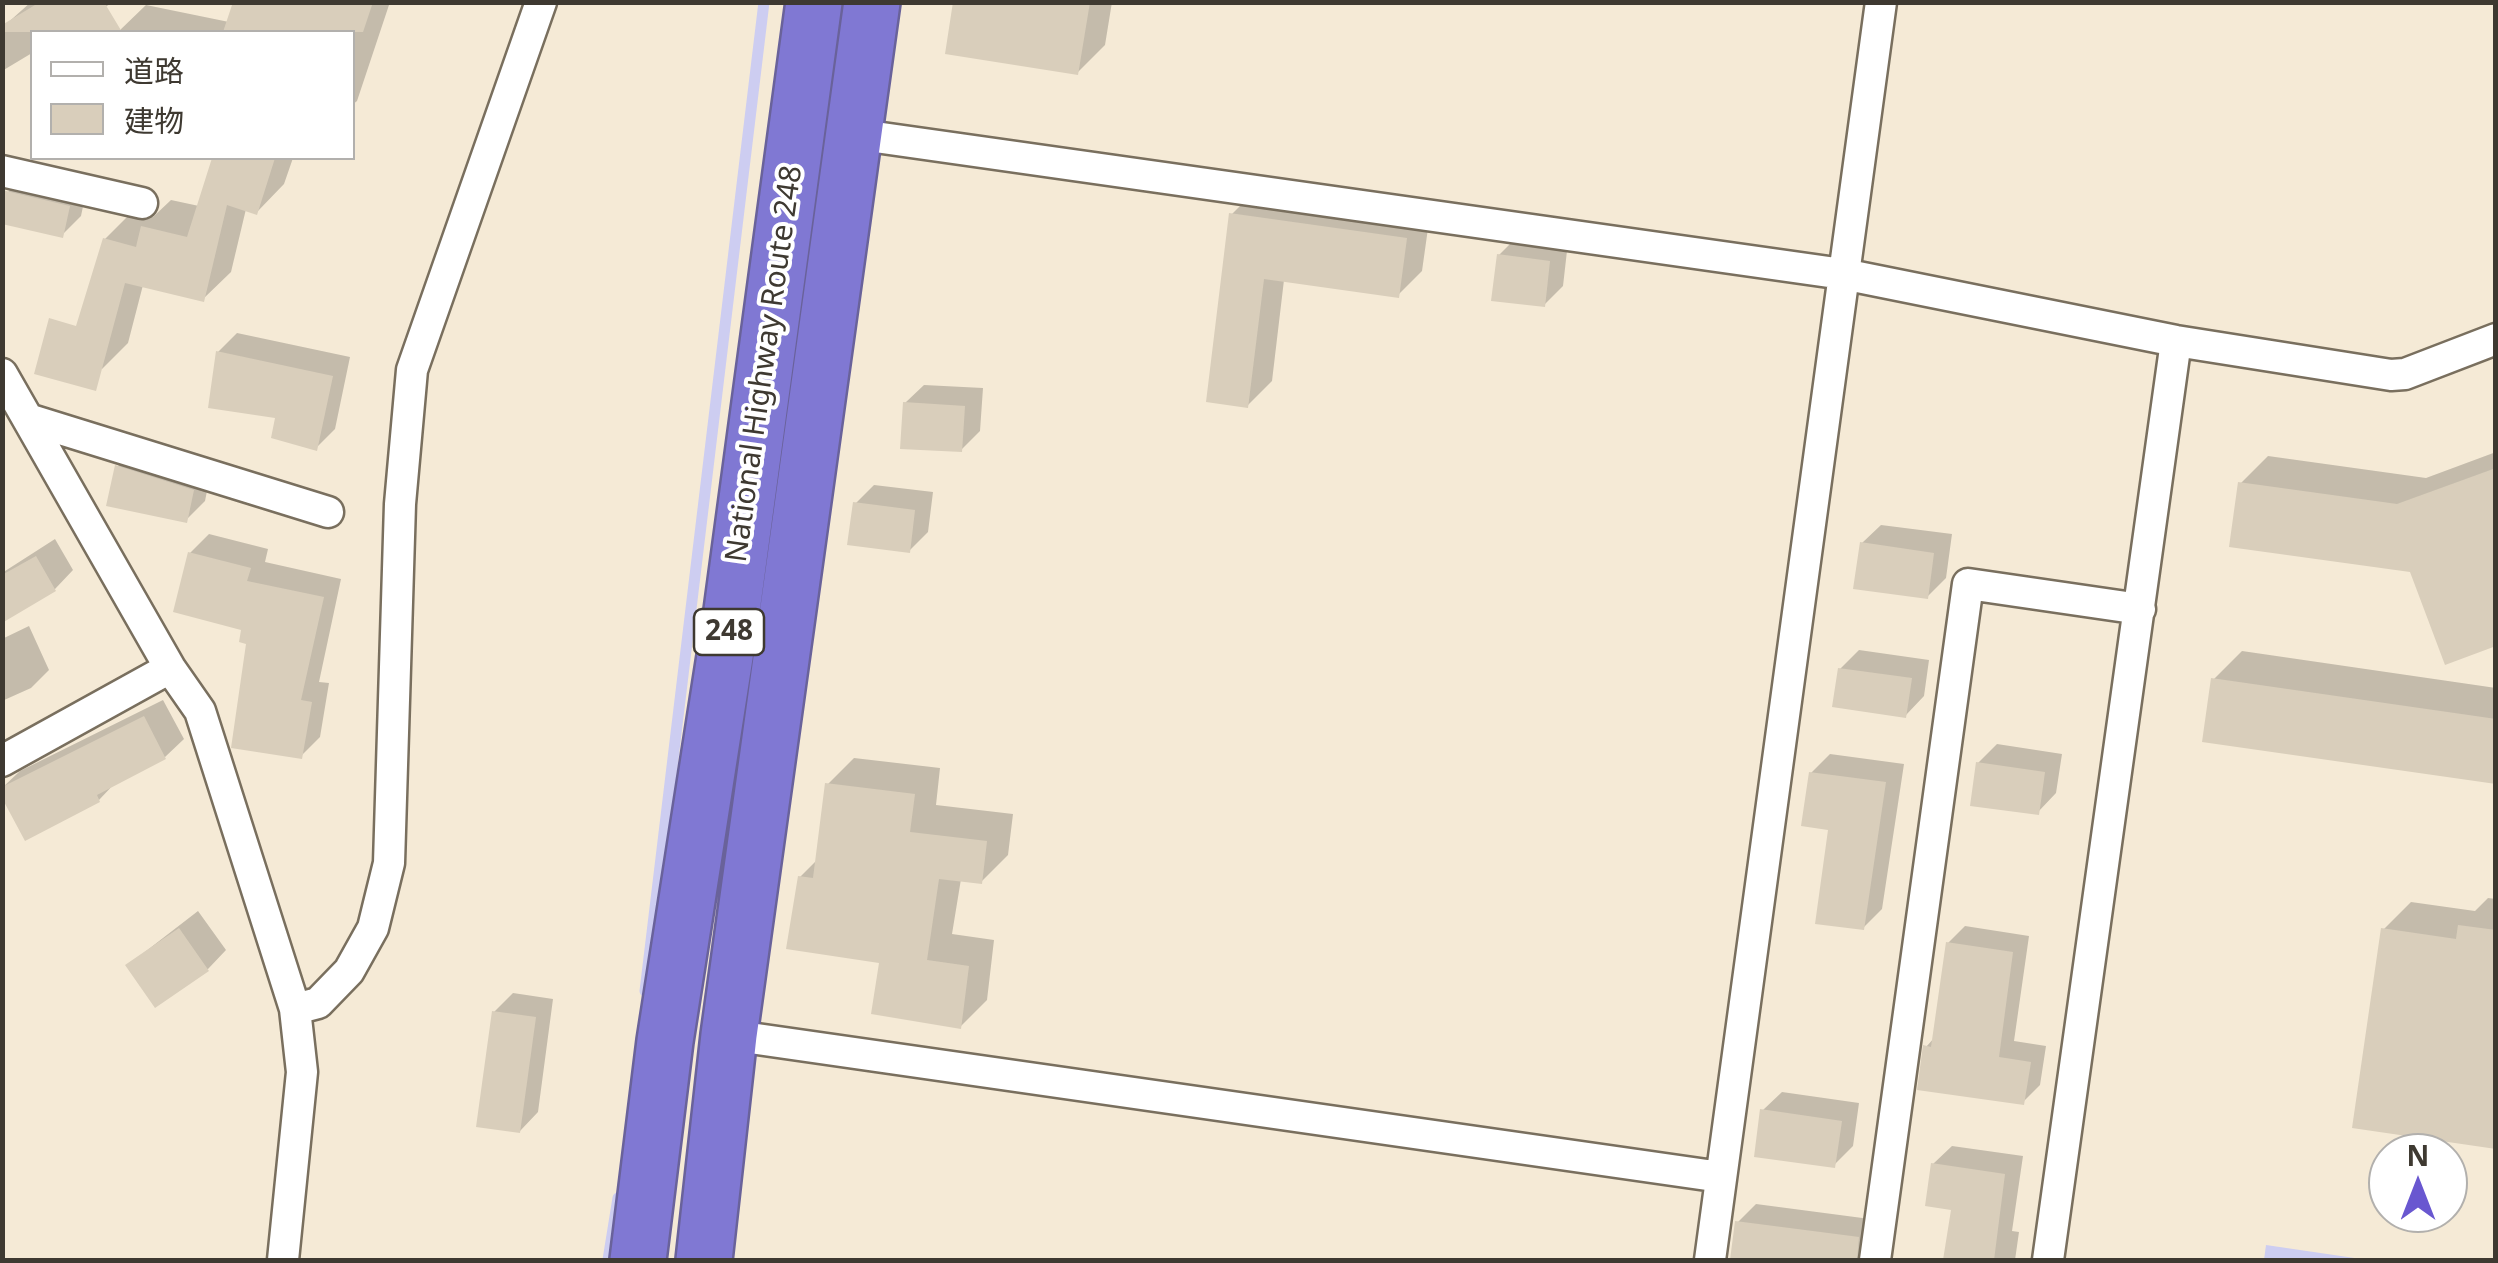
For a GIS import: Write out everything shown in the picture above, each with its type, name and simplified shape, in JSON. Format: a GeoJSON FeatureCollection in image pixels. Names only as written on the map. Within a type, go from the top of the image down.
{"type":"FeatureCollection","features":[{"type":"Feature","properties":{"kind":"highway","name":"National Highway Route 248"},"geometry":{"type":"LineString","coordinates":[[638,1260],[666,1041],[731,618],[814,2]]}},
{"type":"Feature","properties":{"kind":"highway","name":"National Highway Route 248"},"geometry":{"type":"LineString","coordinates":[[704,1260],[729,1035],[872,2]]}},
{"type":"Feature","properties":{"kind":"street"},"geometry":{"type":"LineString","coordinates":[[295,1008],[318,1003],[349,971],[373,928],[389,863],[400,504],[412,370],[542,2]]}},
{"type":"Feature","properties":{"kind":"street"},"geometry":{"type":"LineString","coordinates":[[1710,1260],[1881,2]]}},
{"type":"Feature","properties":{"kind":"street"},"geometry":{"type":"LineString","coordinates":[[854,134],[1843,274],[2176,340],[2390,375],[2405,374],[2496,339]]}},
{"type":"Feature","properties":{"kind":"street"},"geometry":{"type":"LineString","coordinates":[[2,171],[142,203]]}},
{"type":"Feature","properties":{"kind":"street"},"geometry":{"type":"LineString","coordinates":[[2048,1260],[2176,340]]}},
{"type":"Feature","properties":{"kind":"street"},"geometry":{"type":"LineString","coordinates":[[2,374],[170,668],[200,711],[295,1008],[302,1072],[282,1260]]}},
{"type":"Feature","properties":{"kind":"street"},"geometry":{"type":"LineString","coordinates":[[28,418],[328,512]]}},
{"type":"Feature","properties":{"kind":"street"},"geometry":{"type":"LineString","coordinates":[[1875,1260],[1968,584],[2140,609]]}},
{"type":"Feature","properties":{"kind":"street"},"geometry":{"type":"LineString","coordinates":[[2,762],[170,668]]}},
{"type":"Feature","properties":{"kind":"street"},"geometry":{"type":"LineString","coordinates":[[729,1035],[1721,1177]]}},
{"type":"Feature","properties":{"kind":"water"},"geometry":{"type":"Polygon","coordinates":[[[2266,1245],[2368,1260],[2264,1260],[2266,1245]]]}},
{"type":"Feature","properties":{"kind":"building"},"geometry":{"type":"Polygon","coordinates":[[[40,2],[104,2],[121,30],[2,32],[2,25],[40,2]]]}},
{"type":"Feature","properties":{"kind":"building"},"geometry":{"type":"Polygon","coordinates":[[[233,2],[373,2],[363,32],[224,30],[233,2]]]}},
{"type":"Feature","properties":{"kind":"building"},"geometry":{"type":"Polygon","coordinates":[[[953,2],[1090,2],[1078,75],[945,54],[953,2]]]}},
{"type":"Feature","properties":{"kind":"building"},"geometry":{"type":"Polygon","coordinates":[[[211,160],[274,160],[257,215],[227,205],[204,302],[125,283],[96,391],[34,374],[49,318],[76,326],[103,238],[136,247],[141,226],[187,237],[211,160]]]}},
{"type":"Feature","properties":{"kind":"building"},"geometry":{"type":"Polygon","coordinates":[[[2,190],[70,206],[63,238],[2,224],[2,190]]]}},
{"type":"Feature","properties":{"kind":"building"},"geometry":{"type":"Polygon","coordinates":[[[1229,213],[1407,238],[1399,298],[1264,279],[1248,408],[1206,402],[1229,213]]]}},
{"type":"Feature","properties":{"kind":"building"},"geometry":{"type":"Polygon","coordinates":[[[1497,254],[1550,261],[1545,307],[1491,301],[1497,254]]]}},
{"type":"Feature","properties":{"kind":"building"},"geometry":{"type":"Polygon","coordinates":[[[216,351],[333,376],[317,451],[271,438],[275,418],[208,408],[216,351]]]}},
{"type":"Feature","properties":{"kind":"building"},"geometry":{"type":"Polygon","coordinates":[[[903,402],[965,406],[962,452],[900,449],[903,402]]]}},
{"type":"Feature","properties":{"kind":"building"},"geometry":{"type":"Polygon","coordinates":[[[115,465],[194,490],[187,523],[106,506],[115,465]]]}},
{"type":"Feature","properties":{"kind":"building"},"geometry":{"type":"Polygon","coordinates":[[[2496,468],[2496,646],[2445,665],[2410,572],[2229,547],[2238,482],[2397,504],[2496,468]]]}},
{"type":"Feature","properties":{"kind":"building"},"geometry":{"type":"Polygon","coordinates":[[[853,502],[915,510],[910,553],[847,545],[853,502]]]}},
{"type":"Feature","properties":{"kind":"building"},"geometry":{"type":"Polygon","coordinates":[[[1860,542],[1934,553],[1928,599],[1853,589],[1860,542]]]}},
{"type":"Feature","properties":{"kind":"building"},"geometry":{"type":"Polygon","coordinates":[[[188,552],[251,568],[247,581],[324,597],[301,700],[312,702],[302,759],[231,748],[246,644],[239,642],[241,630],[173,612],[188,552]]]}},
{"type":"Feature","properties":{"kind":"building"},"geometry":{"type":"Polygon","coordinates":[[[36,556],[56,591],[2,623],[2,575],[36,556]]]}},
{"type":"Feature","properties":{"kind":"building"},"geometry":{"type":"Polygon","coordinates":[[[1838,668],[1912,678],[1906,718],[1832,707],[1838,668]]]}},
{"type":"Feature","properties":{"kind":"building"},"geometry":{"type":"Polygon","coordinates":[[[2211,678],[2496,719],[2496,784],[2202,742],[2211,678]]]}},
{"type":"Feature","properties":{"kind":"building"},"geometry":{"type":"Polygon","coordinates":[[[144,716],[166,759],[97,795],[100,802],[25,841],[2,798],[2,787],[144,716]]]}},
{"type":"Feature","properties":{"kind":"building"},"geometry":{"type":"Polygon","coordinates":[[[1976,762],[2045,772],[2039,815],[1970,806],[1976,762]]]}},
{"type":"Feature","properties":{"kind":"building"},"geometry":{"type":"Polygon","coordinates":[[[1809,772],[1886,782],[1864,930],[1815,924],[1828,830],[1801,826],[1809,772]]]}},
{"type":"Feature","properties":{"kind":"building"},"geometry":{"type":"Polygon","coordinates":[[[825,783],[915,794],[910,832],[987,841],[982,884],[939,879],[927,960],[969,966],[961,1029],[871,1014],[879,963],[786,949],[798,876],[813,878],[825,783]]]}},
{"type":"Feature","properties":{"kind":"building"},"geometry":{"type":"Polygon","coordinates":[[[2458,925],[2496,930],[2496,1149],[2468,1145],[2468,1133],[2386,1133],[2352,1128],[2381,928],[2456,939],[2458,925]]]}},
{"type":"Feature","properties":{"kind":"building"},"geometry":{"type":"Polygon","coordinates":[[[179,928],[209,971],[155,1008],[125,965],[179,928]]]}},
{"type":"Feature","properties":{"kind":"building"},"geometry":{"type":"Polygon","coordinates":[[[1946,942],[2013,952],[1999,1057],[2031,1062],[2024,1105],[1917,1090],[1923,1045],[1931,1047],[1946,942]]]}},
{"type":"Feature","properties":{"kind":"building"},"geometry":{"type":"Polygon","coordinates":[[[492,1011],[536,1017],[520,1133],[476,1127],[492,1011]]]}},
{"type":"Feature","properties":{"kind":"building"},"geometry":{"type":"Polygon","coordinates":[[[1760,1109],[1842,1121],[1835,1168],[1754,1157],[1760,1109]]]}},
{"type":"Feature","properties":{"kind":"building"},"geometry":{"type":"Polygon","coordinates":[[[1931,1163],[2005,1174],[1994,1260],[1943,1260],[1951,1210],[1925,1206],[1931,1163]]]}},
{"type":"Feature","properties":{"kind":"building"},"geometry":{"type":"Polygon","coordinates":[[[1735,1221],[1859,1237],[1857,1260],[1730,1260],[1735,1221]]]}},
{"type":"Feature","properties":{"kind":"waterway"},"geometry":{"type":"LineString","coordinates":[[645,991],[764,2]]}},
{"type":"Feature","properties":{"kind":"waterway"},"geometry":{"type":"LineString","coordinates":[[608,1260],[618,1198]]}}]}
